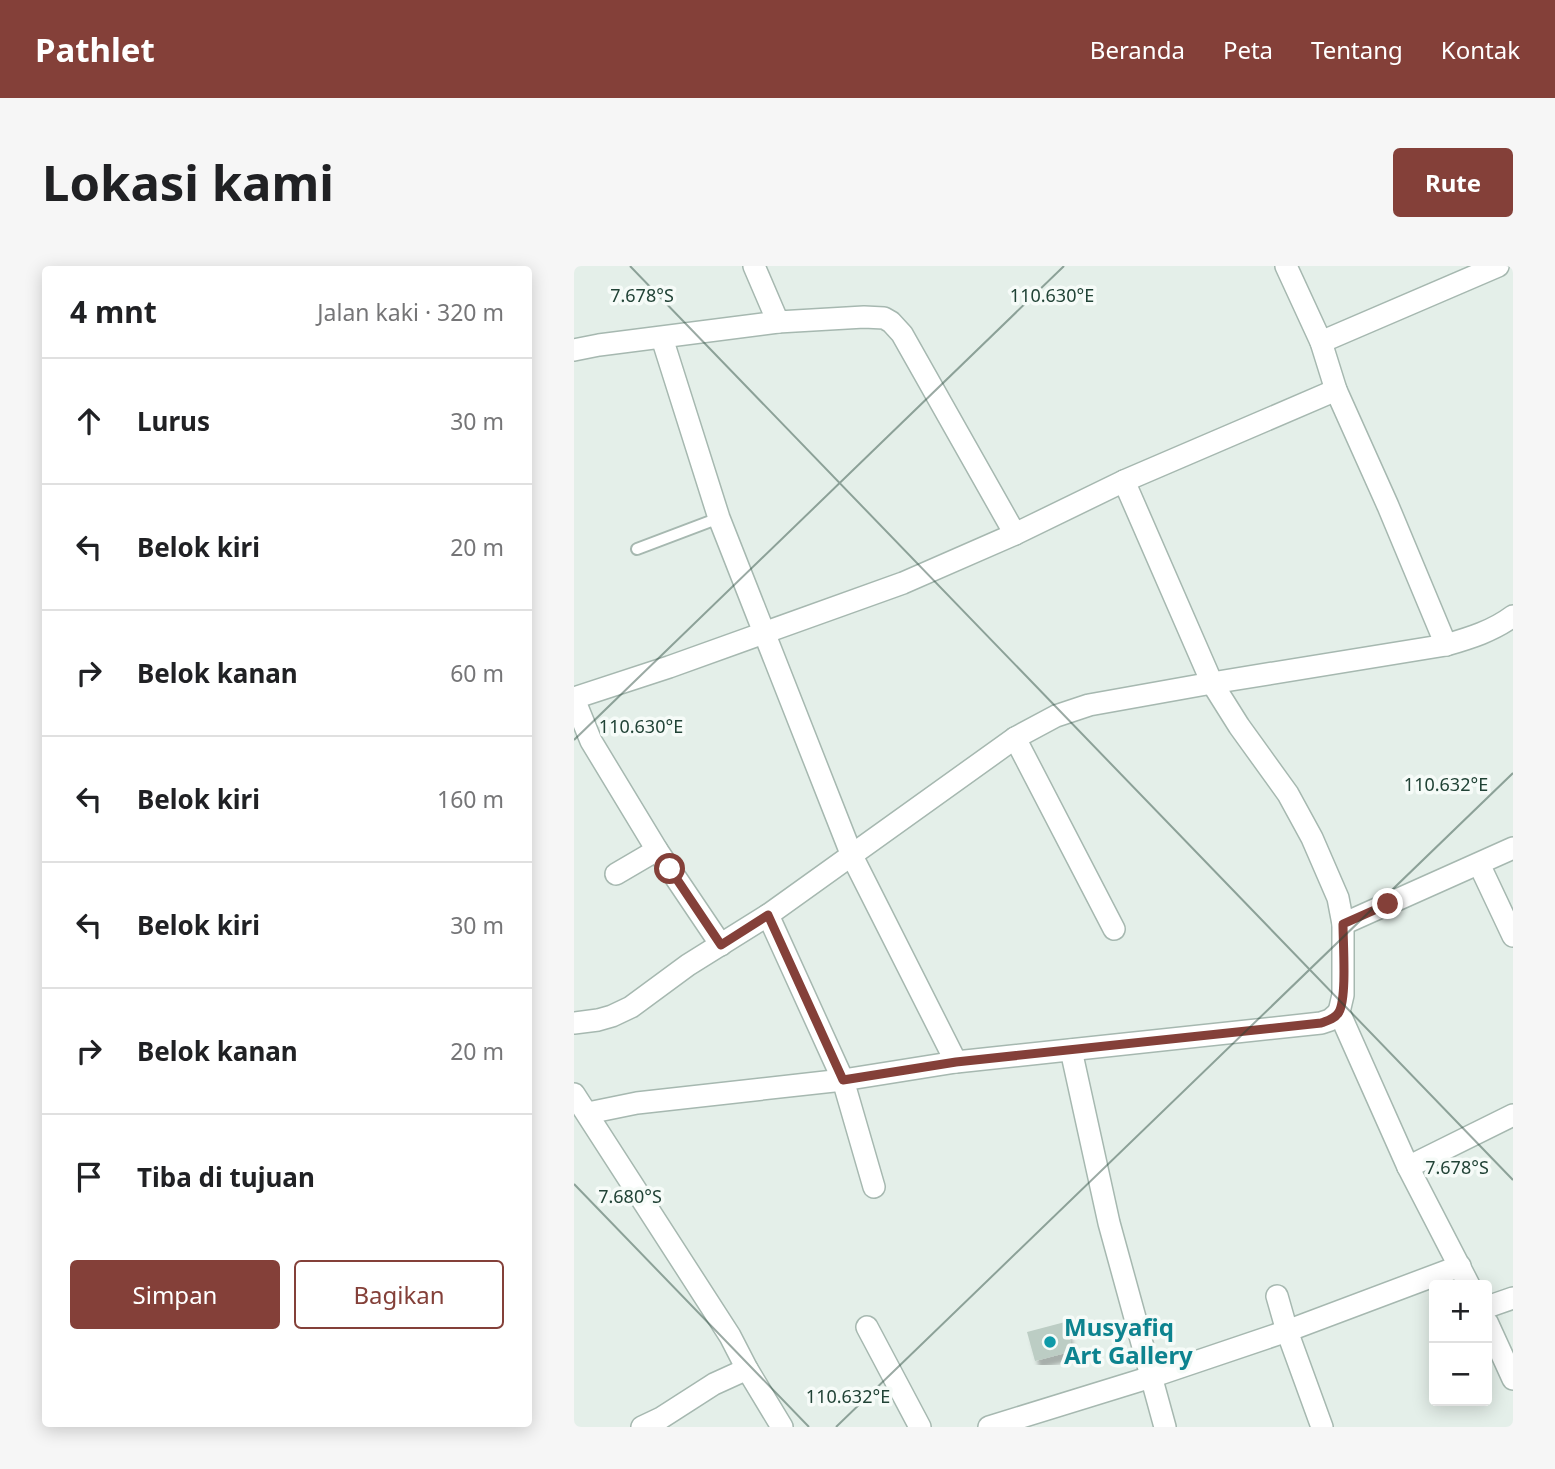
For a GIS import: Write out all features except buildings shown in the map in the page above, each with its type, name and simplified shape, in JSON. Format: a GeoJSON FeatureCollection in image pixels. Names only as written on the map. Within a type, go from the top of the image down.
{"type":"FeatureCollection","features":[{"type":"Feature","properties":{"kind":"street"},"geometry":{"type":"LineString","coordinates":[[754,266],[778,322]]}},
{"type":"Feature","properties":{"kind":"street"},"geometry":{"type":"LineString","coordinates":[[1286,266],[1321,342],[1336,390],[1446,645]]}},
{"type":"Feature","properties":{"kind":"street"},"geometry":{"type":"LineString","coordinates":[[1321,342],[1498,266]]}},
{"type":"Feature","properties":{"kind":"street"},"geometry":{"type":"LineString","coordinates":[[574,350],[778,322],[884,318],[902,334],[1015,534]]}},
{"type":"Feature","properties":{"kind":"street"},"geometry":{"type":"LineString","coordinates":[[662,338],[719,518],[852,856],[956,1062]]}},
{"type":"Feature","properties":{"kind":"street"},"geometry":{"type":"LineString","coordinates":[[721,945],[583,745],[574,698],[903,583],[1015,534],[1124,481],[1336,390]]}},
{"type":"Feature","properties":{"kind":"street"},"geometry":{"type":"LineString","coordinates":[[588,1113],[637,1104],[843,1080],[956,1062],[1321,1023],[1330,1020],[1339,1012],[1343,995],[1343,924],[1338,898],[1312,838],[1287,794],[1212,683],[1124,481]]}},
{"type":"Feature","properties":{"kind":"street"},"geometry":{"type":"LineString","coordinates":[[574,1023],[598,1020],[631,1007],[688,965],[768,915],[1015,738],[1056,716],[1073,709],[1212,683],[1446,645],[1480,635],[1513,616]]}},
{"type":"Feature","properties":{"kind":"street"},"geometry":{"type":"LineString","coordinates":[[1015,738],[1114,929]]}},
{"type":"Feature","properties":{"kind":"street"},"geometry":{"type":"LineString","coordinates":[[1343,924],[1513,848]]}},
{"type":"Feature","properties":{"kind":"street"},"geometry":{"type":"LineString","coordinates":[[616,874],[657,850]]}},
{"type":"Feature","properties":{"kind":"street"},"geometry":{"type":"LineString","coordinates":[[1479,864],[1513,936]]}},
{"type":"Feature","properties":{"kind":"street"},"geometry":{"type":"LineString","coordinates":[[768,915],[843,1080],[874,1187]]}},
{"type":"Feature","properties":{"kind":"street"},"geometry":{"type":"LineString","coordinates":[[989,1427],[1013,1423],[1287,1331],[1465,1276],[1408,1167],[1339,1012]]}},
{"type":"Feature","properties":{"kind":"street"},"geometry":{"type":"LineString","coordinates":[[1071,1050],[1109,1223],[1165,1427]]}},
{"type":"Feature","properties":{"kind":"street"},"geometry":{"type":"LineString","coordinates":[[574,1094],[730,1336],[782,1427]]}},
{"type":"Feature","properties":{"kind":"street"},"geometry":{"type":"LineString","coordinates":[[1408,1167],[1513,1115]]}},
{"type":"Feature","properties":{"kind":"street"},"geometry":{"type":"LineString","coordinates":[[1278,1296],[1287,1331],[1322,1427]]}},
{"type":"Feature","properties":{"kind":"street"},"geometry":{"type":"LineString","coordinates":[[1492,1305],[1513,1298]]}},
{"type":"Feature","properties":{"kind":"street"},"geometry":{"type":"LineString","coordinates":[[867,1328],[920,1427]]}},
{"type":"Feature","properties":{"kind":"street"},"geometry":{"type":"LineString","coordinates":[[1492,1333],[1513,1378]]}},
{"type":"Feature","properties":{"kind":"street"},"geometry":{"type":"LineString","coordinates":[[642,1427],[714,1384],[747,1369]]}},
{"type":"Feature","properties":{"kind":"lane"},"geometry":{"type":"LineString","coordinates":[[637,549],[719,518]]}},
{"type":"Feature","properties":{"kind":"place","name":"Musyafiq Art Gallery"},"geometry":{"type":"Point","coordinates":[1050,1342]}},
{"type":"Feature","properties":{"kind":"route"},"geometry":{"type":"LineString","coordinates":[[670,869],[721,945],[768,915],[843,1080],[956,1062],[1321,1023],[1330,1020],[1339,1012],[1343,995],[1343,924],[1388,904]]}}]}
